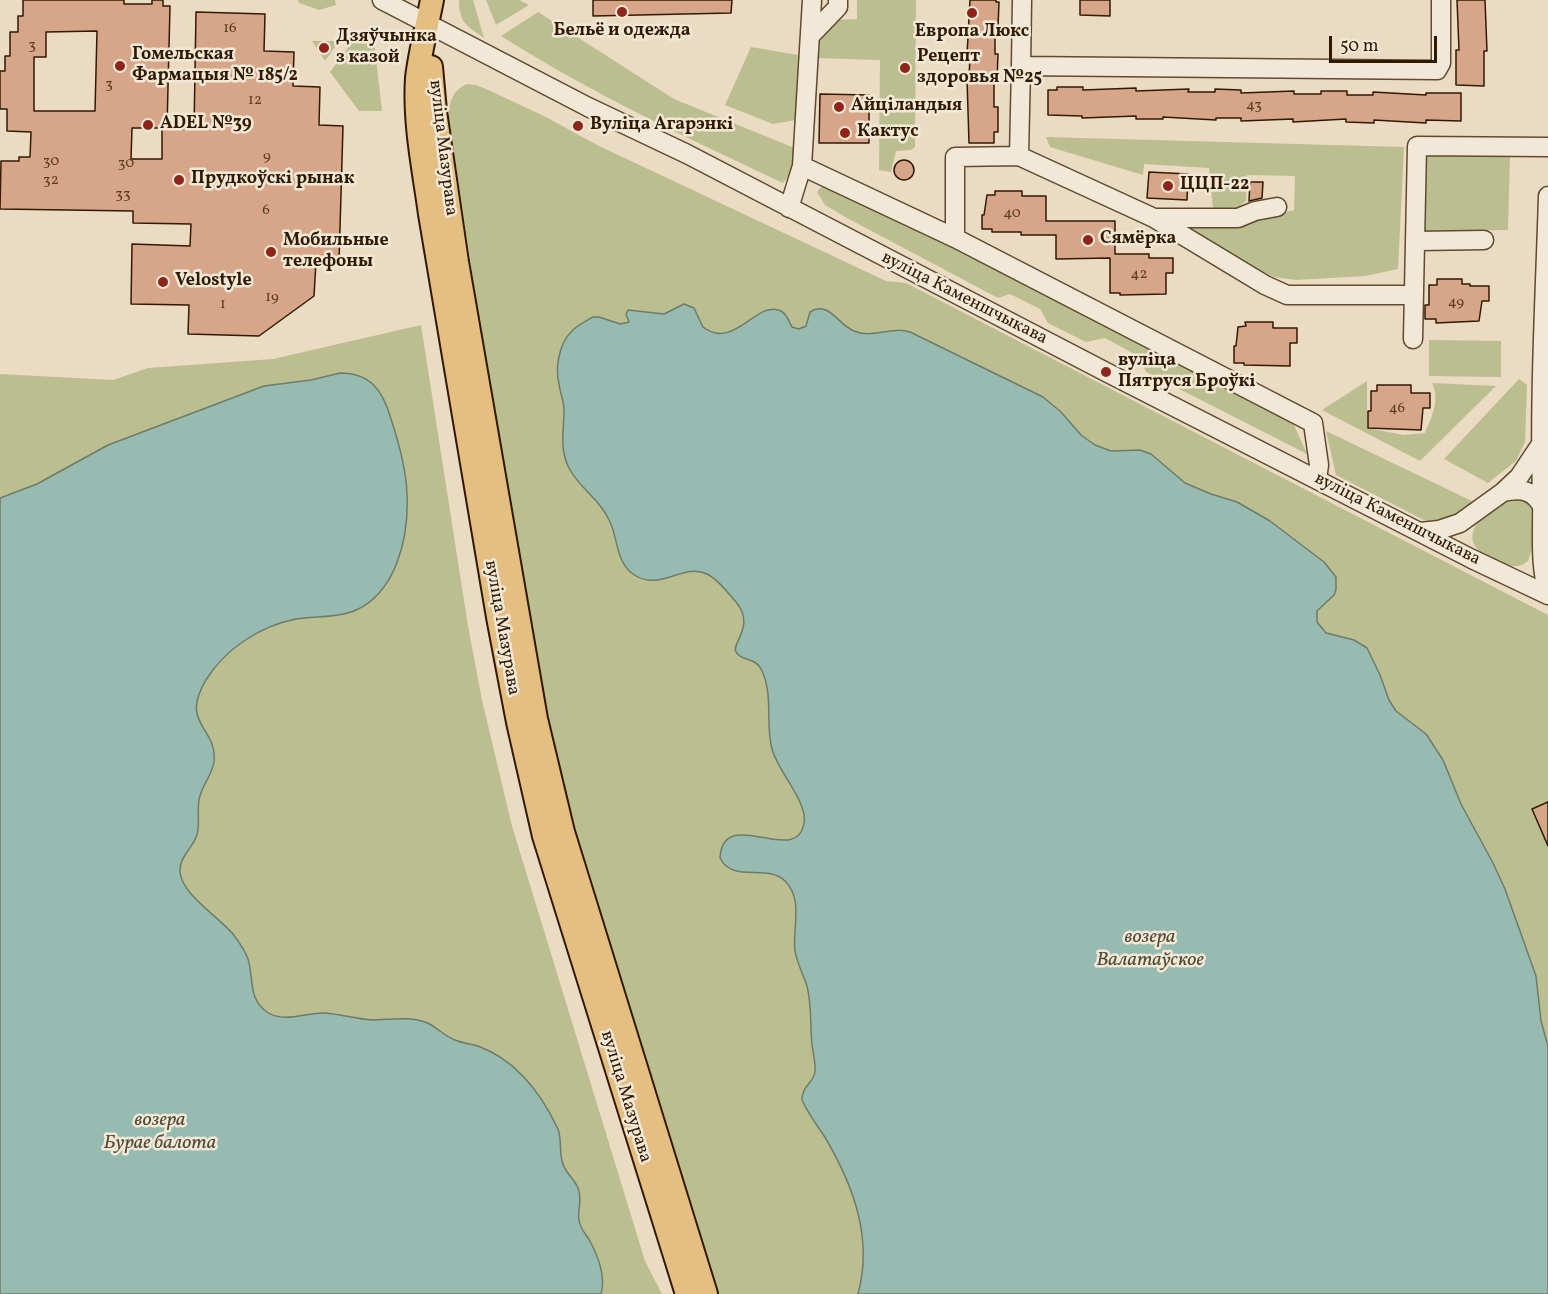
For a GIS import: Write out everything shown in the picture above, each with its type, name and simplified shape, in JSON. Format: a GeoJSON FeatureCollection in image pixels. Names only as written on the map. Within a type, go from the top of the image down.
{"type":"FeatureCollection","features":[{"type":"Feature","properties":{"kind":"main road"},"geometry":{"type":"LineString","coordinates":[[428,24],[432,0]]}},
{"type":"Feature","properties":{"kind":"main road","name":"вуліца Мазурава"},"geometry":{"type":"LineString","coordinates":[[428,24],[435,111],[457,262],[536,719],[563,832],[706,1294]]}},
{"type":"Feature","properties":{"kind":"main road","name":"вуліца Мазурава"},"geometry":{"type":"LineString","coordinates":[[428,24],[417,78],[418,113],[425,174],[498,617],[518,722],[544,836],[687,1294]]}},
{"type":"Feature","properties":{"kind":"street","name":"вуліца Каменшчыкава"},"geometry":{"type":"LineString","coordinates":[[382,0],[588,107],[687,154],[1117,378],[1472,559],[1548,594]]}},
{"type":"Feature","properties":{"kind":"street"},"geometry":{"type":"LineString","coordinates":[[789,208],[802,165],[812,0]]}},
{"type":"Feature","properties":{"kind":"street"},"geometry":{"type":"LineString","coordinates":[[811,34],[838,8],[838,0]]}},
{"type":"Feature","properties":{"kind":"street"},"geometry":{"type":"LineString","coordinates":[[1019,156],[1022,0]]}},
{"type":"Feature","properties":{"kind":"street"},"geometry":{"type":"LineString","coordinates":[[1022,66],[1437,70],[1441,63],[1441,0]]}},
{"type":"Feature","properties":{"kind":"street"},"geometry":{"type":"LineString","coordinates":[[1413,339],[1417,241],[1417,146],[1548,147]]}},
{"type":"Feature","properties":{"kind":"street"},"geometry":{"type":"LineString","coordinates":[[955,238],[955,157],[1019,156],[1154,218],[1265,285],[1287,295],[1413,295]]}},
{"type":"Feature","properties":{"kind":"street"},"geometry":{"type":"LineString","coordinates":[[802,165],[955,238],[1313,423],[1319,465],[1317,479]]}},
{"type":"Feature","properties":{"kind":"street"},"geometry":{"type":"LineString","coordinates":[[1548,196],[1541,444],[1542,555],[1548,594]]}},
{"type":"Feature","properties":{"kind":"street"},"geometry":{"type":"LineString","coordinates":[[1154,218],[1238,218],[1255,211],[1277,207]]}},
{"type":"Feature","properties":{"kind":"street"},"geometry":{"type":"LineString","coordinates":[[1417,241],[1484,240]]}},
{"type":"Feature","properties":{"kind":"street"},"geometry":{"type":"LineString","coordinates":[[1420,532],[1439,530],[1460,523],[1503,492],[1519,477],[1541,444]]}},
{"type":"Feature","properties":{"kind":"street"},"geometry":{"type":"LineString","coordinates":[[1503,492],[1516,489],[1529,492],[1538,498],[1542,508]]}},
{"type":"Feature","properties":{"kind":"street"},"geometry":{"type":"LineString","coordinates":[[1472,559],[1466,536],[1468,527],[1478,510]]}},
{"type":"Feature","properties":{"kind":"street"},"geometry":{"type":"LineString","coordinates":[[1510,577],[1535,569],[1542,555]]}},
{"type":"Feature","properties":{"kind":"green space"},"geometry":{"type":"Polygon","coordinates":[[[298,0],[335,0],[336,5],[319,10],[299,3],[298,0]]]}},
{"type":"Feature","properties":{"kind":"green space"},"geometry":{"type":"Polygon","coordinates":[[[459,0],[473,0],[484,38],[462,19],[459,0]]]}},
{"type":"Feature","properties":{"kind":"green space"},"geometry":{"type":"Polygon","coordinates":[[[486,0],[519,0],[529,5],[496,25],[486,0]]]}},
{"type":"Feature","properties":{"kind":"green space"},"geometry":{"type":"Polygon","coordinates":[[[857,0],[916,0],[915,147],[911,150],[896,151],[891,172],[879,170],[880,60],[813,58],[813,44],[834,20],[857,19],[857,0]]]}},
{"type":"Feature","properties":{"kind":"green space"},"geometry":{"type":"Polygon","coordinates":[[[538,12],[674,99],[797,149],[794,170],[783,183],[604,96],[501,36],[538,12]]]}},
{"type":"Feature","properties":{"kind":"green space"},"geometry":{"type":"Polygon","coordinates":[[[312,41],[339,41],[325,61],[312,41]]]}},
{"type":"Feature","properties":{"kind":"green space"},"geometry":{"type":"Polygon","coordinates":[[[353,41],[374,41],[382,111],[359,111],[330,72],[353,41]]]}},
{"type":"Feature","properties":{"kind":"green space"},"geometry":{"type":"Polygon","coordinates":[[[751,47],[798,55],[796,120],[773,124],[725,105],[751,47]]]}},
{"type":"Feature","properties":{"kind":"green space","name":"возера Валатаўское"},"geometry":{"type":"Polygon","coordinates":[[[467,84],[486,89],[546,117],[597,145],[886,281],[906,283],[1548,615],[1548,1294],[715,1294],[555,771],[496,436],[449,118],[452,98],[467,84]]]}},
{"type":"Feature","properties":{"kind":"green space"},"geometry":{"type":"Polygon","coordinates":[[[1046,137],[1404,147],[1398,269],[1365,276],[1296,280],[1274,277],[1235,258],[1184,227],[1236,225],[1294,210],[1295,176],[1247,175],[1246,201],[1237,208],[1213,209],[1209,168],[1144,164],[1143,175],[1050,147],[1046,137]]]}},
{"type":"Feature","properties":{"kind":"green space"},"geometry":{"type":"Polygon","coordinates":[[[1424,153],[1510,153],[1508,230],[1425,231],[1424,153]]]}},
{"type":"Feature","properties":{"kind":"green space"},"geometry":{"type":"Polygon","coordinates":[[[830,185],[1290,416],[1307,454],[1146,372],[1138,356],[1105,338],[1086,342],[1048,323],[1040,309],[1010,294],[998,298],[847,218],[825,205],[817,192],[822,186],[830,185]]]}},
{"type":"Feature","properties":{"kind":"green space","name":"возера Бурае балота"},"geometry":{"type":"Polygon","coordinates":[[[421,325],[468,626],[482,700],[512,826],[645,1261],[662,1294],[0,1294],[0,374],[113,380],[148,368],[273,359],[421,325]]]}},
{"type":"Feature","properties":{"kind":"green space"},"geometry":{"type":"Polygon","coordinates":[[[1429,340],[1501,341],[1501,377],[1429,376],[1429,340]]]}},
{"type":"Feature","properties":{"kind":"green space"},"geometry":{"type":"Polygon","coordinates":[[[1519,379],[1527,385],[1525,442],[1516,461],[1488,483],[1444,459],[1519,379]]]}},
{"type":"Feature","properties":{"kind":"green space"},"geometry":{"type":"Polygon","coordinates":[[[1367,381],[1367,428],[1404,435],[1425,433],[1435,402],[1432,383],[1496,386],[1420,461],[1322,410],[1367,381]]]}},
{"type":"Feature","properties":{"kind":"green space"},"geometry":{"type":"Polygon","coordinates":[[[1326,431],[1474,502],[1452,518],[1440,521],[1424,520],[1336,475],[1326,431]]]}},
{"type":"Feature","properties":{"kind":"green space"},"geometry":{"type":"Polygon","coordinates":[[[1522,497],[1532,506],[1532,549],[1528,561],[1519,566],[1511,566],[1492,559],[1475,547],[1474,529],[1481,516],[1498,502],[1522,497]]]}},
{"type":"Feature","properties":{"kind":"water","name":"возера Валатаўское"},"geometry":{"type":"Polygon","coordinates":[[[684,304],[694,308],[703,327],[714,333],[725,333],[735,329],[772,309],[783,312],[792,327],[799,329],[806,326],[810,312],[823,309],[848,328],[861,333],[896,330],[910,332],[1043,397],[1061,412],[1081,435],[1095,445],[1111,451],[1140,450],[1151,454],[1185,483],[1237,502],[1270,521],[1324,562],[1336,577],[1336,590],[1334,595],[1317,611],[1317,622],[1326,633],[1354,640],[1367,648],[1396,711],[1426,734],[1443,760],[1461,804],[1505,889],[1536,976],[1541,1021],[1548,1046],[1548,1294],[858,1294],[863,1253],[858,1214],[836,1157],[802,1100],[804,1091],[814,1076],[815,1066],[809,993],[795,951],[796,905],[794,897],[785,881],[778,876],[733,870],[726,866],[720,858],[724,843],[733,836],[746,835],[788,840],[799,835],[804,823],[802,806],[772,749],[765,679],[758,665],[736,652],[735,648],[742,633],[744,619],[742,611],[723,586],[707,574],[698,571],[652,580],[643,579],[627,569],[620,557],[613,529],[606,514],[573,475],[564,454],[564,407],[558,371],[559,356],[567,337],[593,317],[620,324],[629,322],[626,314],[628,310],[664,314],[684,304]]]}},
{"type":"Feature","properties":{"kind":"water","name":"возера Бурае балота"},"geometry":{"type":"Polygon","coordinates":[[[340,373],[360,376],[368,380],[380,392],[394,428],[404,466],[407,494],[406,527],[397,562],[381,591],[369,603],[347,613],[296,619],[269,627],[233,649],[206,680],[196,707],[201,725],[214,750],[214,762],[200,795],[197,835],[180,867],[182,881],[194,897],[227,927],[242,946],[250,966],[254,995],[267,1012],[281,1017],[325,1013],[372,1020],[419,1020],[455,1040],[492,1052],[516,1069],[544,1103],[558,1129],[563,1165],[579,1192],[580,1223],[593,1247],[600,1267],[603,1281],[601,1294],[0,1294],[0,498],[37,484],[108,445],[264,386],[311,380],[340,373]]]}},
{"type":"Feature","properties":{"kind":"building","name":"Прудкоўскі рынак"},"geometry":{"type":"Polygon","coordinates":[[[23,0],[124,0],[124,4],[152,4],[152,0],[163,0],[163,6],[170,6],[167,128],[194,129],[196,12],[265,14],[264,51],[294,52],[293,86],[320,87],[319,125],[343,126],[339,262],[316,262],[314,296],[259,336],[188,334],[189,305],[131,304],[132,244],[190,246],[191,224],[133,223],[133,211],[0,209],[1,161],[19,161],[19,157],[30,157],[31,132],[7,131],[7,109],[0,109],[0,71],[5,71],[5,56],[10,56],[10,32],[18,32],[18,16],[23,16],[23,0]],[[97,31],[46,32],[46,57],[34,57],[34,111],[95,111],[97,31]],[[132,128],[131,159],[162,159],[162,128],[132,128]]]}},
{"type":"Feature","properties":{"kind":"building"},"geometry":{"type":"Polygon","coordinates":[[[593,0],[732,0],[731,13],[593,16],[593,0]]]}},
{"type":"Feature","properties":{"kind":"building"},"geometry":{"type":"Polygon","coordinates":[[[970,0],[999,2],[998,27],[995,27],[995,54],[998,54],[997,80],[994,80],[994,107],[998,107],[998,132],[994,132],[994,143],[969,143],[967,79],[969,79],[970,55],[967,55],[970,0]]]}},
{"type":"Feature","properties":{"kind":"building"},"geometry":{"type":"Polygon","coordinates":[[[1080,0],[1110,0],[1110,16],[1080,15],[1080,0]]]}},
{"type":"Feature","properties":{"kind":"building"},"geometry":{"type":"Polygon","coordinates":[[[1457,0],[1485,0],[1487,51],[1484,51],[1484,86],[1456,85],[1456,50],[1459,50],[1457,0]]]}},
{"type":"Feature","properties":{"kind":"building"},"geometry":{"type":"Polygon","coordinates":[[[1057,87],[1083,87],[1083,90],[1136,88],[1136,91],[1189,89],[1188,92],[1215,92],[1215,89],[1241,90],[1241,93],[1294,91],[1294,94],[1347,91],[1347,95],[1373,95],[1373,92],[1426,95],[1426,93],[1461,93],[1461,121],[1426,120],[1426,123],[1374,120],[1374,123],[1346,122],[1346,119],[1293,122],[1293,119],[1241,121],[1241,118],[1136,119],[1136,116],[1082,118],[1082,116],[1048,115],[1048,90],[1057,90],[1057,87]]]}},
{"type":"Feature","properties":{"kind":"building"},"geometry":{"type":"Polygon","coordinates":[[[820,94],[869,95],[869,143],[819,143],[820,94]]]}},
{"type":"Feature","properties":{"kind":"building"},"geometry":{"type":"Polygon","coordinates":[[[904,160],[911,163],[914,170],[911,177],[904,180],[897,177],[894,170],[897,163],[904,160]]]}},
{"type":"Feature","properties":{"kind":"building","name":"ЦЦП-22"},"geometry":{"type":"Polygon","coordinates":[[[1149,172],[1188,174],[1187,200],[1147,198],[1149,172]]]}},
{"type":"Feature","properties":{"kind":"building"},"geometry":{"type":"Polygon","coordinates":[[[1250,182],[1263,182],[1262,198],[1249,201],[1250,182]]]}},
{"type":"Feature","properties":{"kind":"building"},"geometry":{"type":"Polygon","coordinates":[[[995,191],[1022,191],[1022,196],[1046,196],[1046,221],[1115,221],[1115,254],[1149,254],[1149,258],[1173,258],[1173,273],[1166,273],[1166,294],[1120,295],[1120,293],[1110,293],[1110,258],[1056,259],[1056,235],[1021,235],[1021,232],[992,232],[992,229],[982,229],[982,215],[984,215],[987,195],[995,195],[995,191]]]}},
{"type":"Feature","properties":{"kind":"building"},"geometry":{"type":"Polygon","coordinates":[[[1437,279],[1462,279],[1462,284],[1489,286],[1489,301],[1482,301],[1479,321],[1436,323],[1436,319],[1425,319],[1425,305],[1429,305],[1429,285],[1437,285],[1437,279]]]}},
{"type":"Feature","properties":{"kind":"building"},"geometry":{"type":"Polygon","coordinates":[[[1245,322],[1273,322],[1273,328],[1297,328],[1297,343],[1290,343],[1290,366],[1234,363],[1234,346],[1236,346],[1238,327],[1246,326],[1245,322]]]}},
{"type":"Feature","properties":{"kind":"building"},"geometry":{"type":"Polygon","coordinates":[[[1377,385],[1411,385],[1411,393],[1430,393],[1430,408],[1423,408],[1421,430],[1368,428],[1371,391],[1377,391],[1377,385]]]}},
{"type":"Feature","properties":{"kind":"building"},"geometry":{"type":"Polygon","coordinates":[[[1548,802],[1548,846],[1532,809],[1548,802]]]}},
{"type":"Feature","properties":{"kind":"place","name":"Бельё и одежда"},"geometry":{"type":"Point","coordinates":[622,12]}},
{"type":"Feature","properties":{"kind":"place","name":"Европа Люкс"},"geometry":{"type":"Point","coordinates":[972,13]}},
{"type":"Feature","properties":{"kind":"place","name":"Дзяўчынка з казой"},"geometry":{"type":"Point","coordinates":[324,48]}},
{"type":"Feature","properties":{"kind":"place","name":"Гомельская Фармацыя № 185/2"},"geometry":{"type":"Point","coordinates":[120,66]}},
{"type":"Feature","properties":{"kind":"place","name":"Рецепт здоровья №25"},"geometry":{"type":"Point","coordinates":[905,68]}},
{"type":"Feature","properties":{"kind":"place","name":"Айціландыя"},"geometry":{"type":"Point","coordinates":[839,107]}},
{"type":"Feature","properties":{"kind":"place","name":"ADEL №39"},"geometry":{"type":"Point","coordinates":[148,125]}},
{"type":"Feature","properties":{"kind":"place","name":"Вуліца Агарэнкі"},"geometry":{"type":"Point","coordinates":[578,126]}},
{"type":"Feature","properties":{"kind":"place","name":"Кактус"},"geometry":{"type":"Point","coordinates":[845,133]}},
{"type":"Feature","properties":{"kind":"place","name":"Прудкоўскі рынак"},"geometry":{"type":"Point","coordinates":[179,180]}},
{"type":"Feature","properties":{"kind":"place","name":"ЦЦП-22"},"geometry":{"type":"Point","coordinates":[1168,186]}},
{"type":"Feature","properties":{"kind":"place","name":"Сямёрка"},"geometry":{"type":"Point","coordinates":[1088,240]}},
{"type":"Feature","properties":{"kind":"place","name":"Мобильные телефоны"},"geometry":{"type":"Point","coordinates":[271,252]}},
{"type":"Feature","properties":{"kind":"place","name":"Velostyle"},"geometry":{"type":"Point","coordinates":[163,282]}},
{"type":"Feature","properties":{"kind":"place","name":"вуліца Пятруся Броўкі"},"geometry":{"type":"Point","coordinates":[1106,372]}}]}
